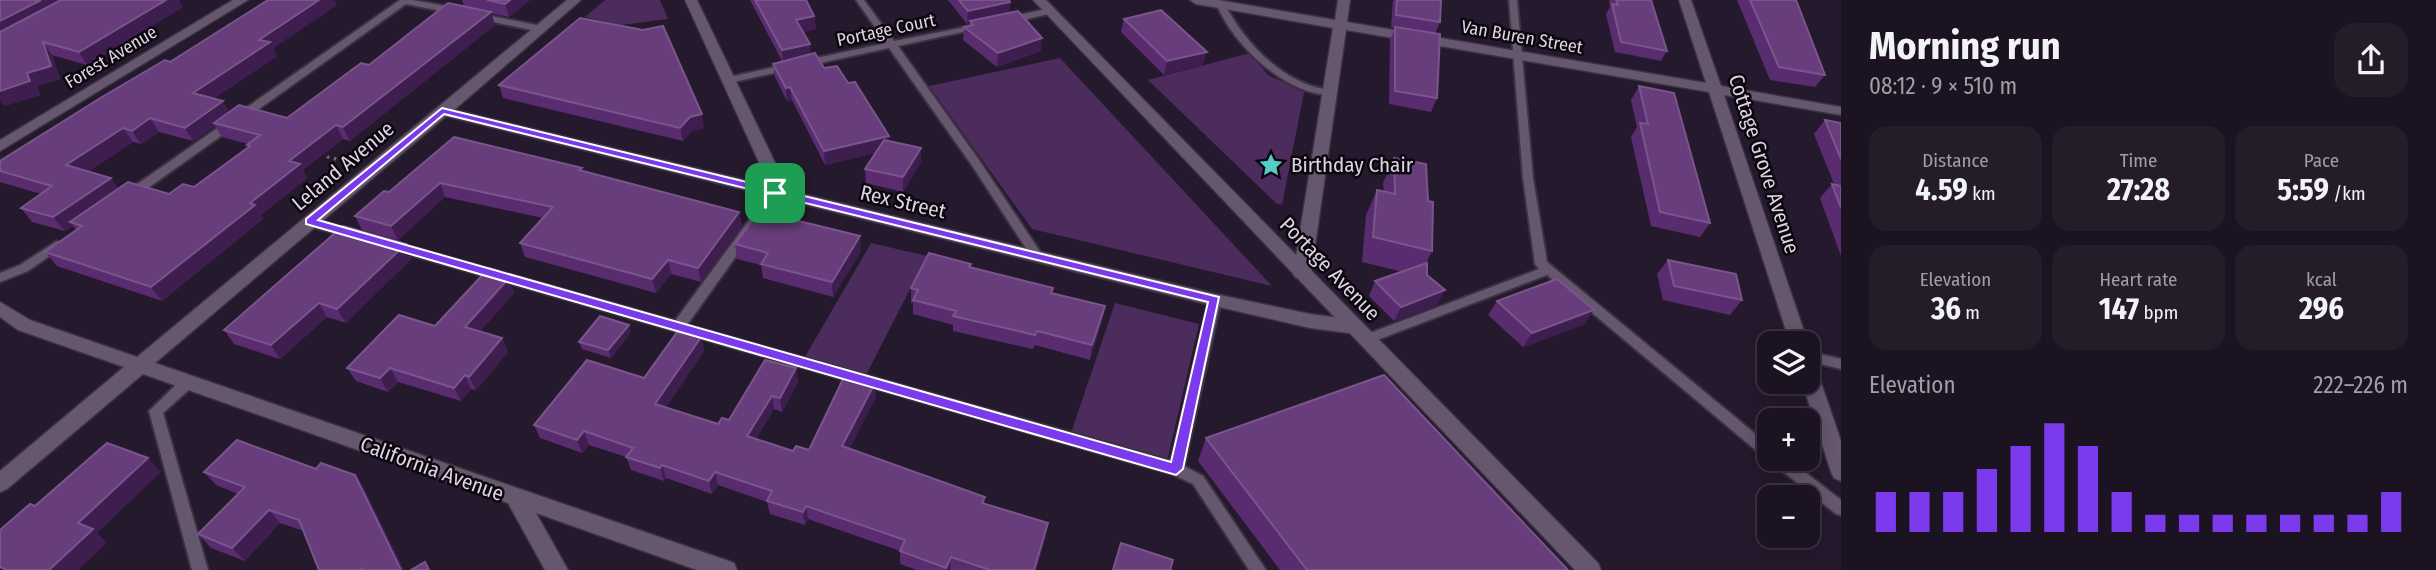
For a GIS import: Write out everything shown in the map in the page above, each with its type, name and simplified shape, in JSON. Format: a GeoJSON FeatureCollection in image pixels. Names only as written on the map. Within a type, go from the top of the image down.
{"type":"FeatureCollection","features":[{"type":"Feature","properties":{"kind":"street","name":"Leland Avenue"},"geometry":{"type":"LineString","coordinates":[[0,483],[575,0]]}},
{"type":"Feature","properties":{"kind":"street"},"geometry":{"type":"LineString","coordinates":[[691,0],[770,169],[775,193]]}},
{"type":"Feature","properties":{"kind":"street","name":"Van Buren Street"},"geometry":{"type":"LineString","coordinates":[[1196,0],[1841,111]]}},
{"type":"Feature","properties":{"kind":"street"},"geometry":{"type":"LineString","coordinates":[[1302,274],[1332,93],[1344,0]]}},
{"type":"Feature","properties":{"kind":"street","name":"Cottage Grove Avenue"},"geometry":{"type":"LineString","coordinates":[[1685,0],[1794,331]]}},
{"type":"Feature","properties":{"kind":"street","name":"Forest Avenue"},"geometry":{"type":"LineString","coordinates":[[0,146],[237,1]]}},
{"type":"Feature","properties":{"kind":"street","name":"Portage Avenue"},"geometry":{"type":"LineString","coordinates":[[1045,6],[1590,570]]}},
{"type":"Feature","properties":{"kind":"street","name":"Rex Street"},"geometry":{"type":"LineString","coordinates":[[442,111],[1215,300],[1361,333]]}},
{"type":"Feature","properties":{"kind":"street","name":"California Avenue"},"geometry":{"type":"LineString","coordinates":[[0,308],[24,325],[517,500],[726,570]]}},
{"type":"Feature","properties":{"kind":"street"},"geometry":{"type":"LineString","coordinates":[[1816,394],[1841,472]]}},
{"type":"Feature","properties":{"kind":"street"},"geometry":{"type":"LineString","coordinates":[[517,500],[557,570]]}},
{"type":"Feature","properties":{"kind":"lane"},"geometry":{"type":"LineString","coordinates":[[860,0],[975,162],[1037,256]]}},
{"type":"Feature","properties":{"kind":"lane"},"geometry":{"type":"LineString","coordinates":[[1513,0],[1538,258],[1546,271],[1757,443]]}},
{"type":"Feature","properties":{"kind":"lane"},"geometry":{"type":"LineString","coordinates":[[119,203],[406,1],[541,29]]}},
{"type":"Feature","properties":{"kind":"lane"},"geometry":{"type":"LineString","coordinates":[[1221,5],[1224,16],[1272,69],[1304,87],[1332,93]]}},
{"type":"Feature","properties":{"kind":"lane"},"geometry":{"type":"LineString","coordinates":[[1003,21],[1045,6]]}},
{"type":"Feature","properties":{"kind":"lane","name":"Portage Court"},"geometry":{"type":"LineString","coordinates":[[729,80],[991,24]]}},
{"type":"Feature","properties":{"kind":"lane"},"geometry":{"type":"LineString","coordinates":[[680,326],[775,193]]}},
{"type":"Feature","properties":{"kind":"lane"},"geometry":{"type":"LineString","coordinates":[[310,222],[1176,469],[1198,480],[1258,570]]}},
{"type":"Feature","properties":{"kind":"lane"},"geometry":{"type":"LineString","coordinates":[[0,278],[24,268],[66,240]]}},
{"type":"Feature","properties":{"kind":"lane"},"geometry":{"type":"LineString","coordinates":[[1361,333],[1546,271]]}},
{"type":"Feature","properties":{"kind":"lane"},"geometry":{"type":"LineString","coordinates":[[1176,469],[1215,300]]}},
{"type":"Feature","properties":{"kind":"lane"},"geometry":{"type":"LineString","coordinates":[[1820,359],[1841,364]]}},
{"type":"Feature","properties":{"kind":"lane"},"geometry":{"type":"LineString","coordinates":[[187,383],[156,411],[200,570]]}},
{"type":"Feature","properties":{"kind":"lane"},"geometry":{"type":"LineString","coordinates":[[1793,471],[1841,509]]}},
{"type":"Feature","properties":{"kind":"path"},"geometry":{"type":"LineString","coordinates":[[313,147],[326,150],[328,157],[350,162]]}},
{"type":"Feature","properties":{"kind":"shaded area"},"geometry":{"type":"Polygon","coordinates":[[[605,0],[660,0],[668,19],[621,25],[585,17],[605,0]]]}},
{"type":"Feature","properties":{"kind":"shaded area"},"geometry":{"type":"Polygon","coordinates":[[[1250,53],[1268,75],[1304,92],[1282,205],[1276,203],[1148,80],[1250,53]]]}},
{"type":"Feature","properties":{"kind":"shaded area"},"geometry":{"type":"Polygon","coordinates":[[[1060,58],[1272,286],[1032,229],[929,86],[1060,58]]]}},
{"type":"Feature","properties":{"kind":"shaded area"},"geometry":{"type":"Polygon","coordinates":[[[871,243],[927,256],[866,375],[805,357],[871,243]]]}},
{"type":"Feature","properties":{"kind":"shaded area"},"geometry":{"type":"Polygon","coordinates":[[[1115,303],[1199,324],[1167,461],[1071,433],[1115,303]]]}},
{"type":"Feature","properties":{"kind":"building"},"geometry":{"type":"Polygon","coordinates":[[[0,0],[41,0],[0,21],[0,0]]]}},
{"type":"Feature","properties":{"kind":"building"},"geometry":{"type":"Polygon","coordinates":[[[61,0],[166,0],[79,52],[43,42],[51,66],[27,73],[30,81],[0,91],[0,32],[61,0]]]}},
{"type":"Feature","properties":{"kind":"building"},"geometry":{"type":"Polygon","coordinates":[[[268,0],[319,0],[259,40],[270,42],[193,93],[223,101],[185,128],[150,118],[132,131],[123,128],[66,165],[111,178],[53,217],[21,208],[52,186],[0,171],[0,161],[165,60],[170,62],[268,0]]]}},
{"type":"Feature","properties":{"kind":"building"},"geometry":{"type":"Polygon","coordinates":[[[487,0],[510,0],[505,4],[487,0]]]}},
{"type":"Feature","properties":{"kind":"building"},"geometry":{"type":"Polygon","coordinates":[[[755,0],[806,0],[814,16],[796,20],[810,44],[782,50],[755,0]]]}},
{"type":"Feature","properties":{"kind":"building"},"geometry":{"type":"Polygon","coordinates":[[[959,0],[1009,0],[1010,2],[968,11],[959,0]]]}},
{"type":"Feature","properties":{"kind":"building"},"geometry":{"type":"Polygon","coordinates":[[[1397,0],[1441,0],[1440,22],[1396,15],[1397,0]]]}},
{"type":"Feature","properties":{"kind":"building"},"geometry":{"type":"Polygon","coordinates":[[[1616,0],[1651,0],[1667,51],[1621,42],[1612,4],[1618,5],[1616,0]]]}},
{"type":"Feature","properties":{"kind":"building"},"geometry":{"type":"Polygon","coordinates":[[[1750,0],[1796,0],[1825,75],[1779,67],[1750,0]]]}},
{"type":"Feature","properties":{"kind":"building"},"geometry":{"type":"Polygon","coordinates":[[[448,3],[491,12],[343,127],[336,125],[289,161],[300,164],[250,203],[255,205],[151,287],[45,252],[82,226],[70,222],[128,182],[169,194],[183,184],[194,187],[250,146],[247,145],[260,135],[214,123],[239,105],[287,118],[361,63],[369,65],[448,3]]]}},
{"type":"Feature","properties":{"kind":"building"},"geometry":{"type":"Polygon","coordinates":[[[1161,10],[1207,52],[1167,61],[1124,19],[1161,10]]]}},
{"type":"Feature","properties":{"kind":"building"},"geometry":{"type":"Polygon","coordinates":[[[1018,11],[1042,38],[998,53],[964,27],[973,25],[970,21],[1018,11]]]}},
{"type":"Feature","properties":{"kind":"building"},"geometry":{"type":"Polygon","coordinates":[[[580,18],[643,30],[663,26],[702,114],[690,117],[680,128],[499,85],[580,18]]]}},
{"type":"Feature","properties":{"kind":"building"},"geometry":{"type":"Polygon","coordinates":[[[1395,27],[1440,34],[1437,98],[1395,91],[1395,27]]]}},
{"type":"Feature","properties":{"kind":"building"},"geometry":{"type":"Polygon","coordinates":[[[815,53],[824,68],[837,66],[848,83],[855,82],[889,136],[824,151],[790,87],[786,88],[773,64],[815,53]]]}},
{"type":"Feature","properties":{"kind":"building"},"geometry":{"type":"Polygon","coordinates":[[[1639,86],[1674,93],[1710,223],[1660,212],[1640,123],[1648,124],[1639,86]]]}},
{"type":"Feature","properties":{"kind":"building"},"geometry":{"type":"Polygon","coordinates":[[[1825,120],[1841,123],[1841,159],[1825,120]]]}},
{"type":"Feature","properties":{"kind":"building"},"geometry":{"type":"Polygon","coordinates":[[[454,137],[582,168],[579,170],[739,212],[698,268],[668,260],[652,279],[520,243],[553,207],[440,183],[391,226],[355,216],[384,191],[389,192],[454,137]]]}},
{"type":"Feature","properties":{"kind":"building"},"geometry":{"type":"Polygon","coordinates":[[[884,140],[921,148],[903,177],[865,169],[884,140]]]}},
{"type":"Feature","properties":{"kind":"building"},"geometry":{"type":"Polygon","coordinates":[[[1394,158],[1426,164],[1428,201],[1433,202],[1432,251],[1373,237],[1377,190],[1395,194],[1394,158]]]}},
{"type":"Feature","properties":{"kind":"building"},"geometry":{"type":"Polygon","coordinates":[[[1832,184],[1841,186],[1841,208],[1832,184]]]}},
{"type":"Feature","properties":{"kind":"building"},"geometry":{"type":"Polygon","coordinates":[[[770,214],[860,236],[832,282],[761,264],[768,253],[735,244],[756,216],[767,218],[770,214]]]}},
{"type":"Feature","properties":{"kind":"building"},"geometry":{"type":"Polygon","coordinates":[[[343,226],[406,244],[337,309],[319,303],[271,345],[224,330],[343,226]]]}},
{"type":"Feature","properties":{"kind":"building"},"geometry":{"type":"Polygon","coordinates":[[[929,253],[971,264],[969,267],[1053,288],[1051,293],[1105,306],[1092,345],[1037,331],[1035,335],[953,316],[956,311],[913,300],[918,290],[911,288],[929,253]]]}},
{"type":"Feature","properties":{"kind":"building"},"geometry":{"type":"Polygon","coordinates":[[[1668,260],[1736,274],[1742,300],[1674,286],[1668,260]]]}},
{"type":"Feature","properties":{"kind":"building"},"geometry":{"type":"Polygon","coordinates":[[[1427,263],[1427,275],[1445,290],[1401,307],[1375,281],[1427,263]]]}},
{"type":"Feature","properties":{"kind":"building"},"geometry":{"type":"Polygon","coordinates":[[[489,268],[499,271],[508,279],[465,327],[502,338],[469,377],[465,375],[454,388],[390,368],[380,378],[347,368],[399,315],[435,326],[489,268]]]}},
{"type":"Feature","properties":{"kind":"building"},"geometry":{"type":"Polygon","coordinates":[[[1557,279],[1594,310],[1532,333],[1497,301],[1557,279]]]}},
{"type":"Feature","properties":{"kind":"building"},"geometry":{"type":"Polygon","coordinates":[[[600,316],[629,325],[608,350],[579,342],[600,316]]]}},
{"type":"Feature","properties":{"kind":"building"},"geometry":{"type":"Polygon","coordinates":[[[678,331],[701,337],[655,404],[718,424],[722,418],[729,420],[765,360],[796,368],[780,398],[772,396],[747,436],[793,451],[796,446],[809,450],[845,375],[875,383],[842,446],[985,497],[982,503],[1048,523],[1034,570],[990,570],[951,557],[946,568],[900,551],[905,540],[806,506],[803,512],[767,501],[772,491],[715,472],[709,481],[662,465],[660,468],[626,457],[633,448],[584,431],[577,440],[534,425],[587,360],[644,378],[678,331]]]}},
{"type":"Feature","properties":{"kind":"building"},"geometry":{"type":"Polygon","coordinates":[[[1384,375],[1568,570],[1307,570],[1206,438],[1384,375]]]}},
{"type":"Feature","properties":{"kind":"building"},"geometry":{"type":"Polygon","coordinates":[[[237,440],[316,469],[321,463],[355,475],[401,570],[319,570],[299,520],[269,510],[232,548],[198,534],[245,487],[204,472],[237,440]]]}},
{"type":"Feature","properties":{"kind":"building"},"geometry":{"type":"Polygon","coordinates":[[[107,443],[148,458],[78,523],[93,529],[49,570],[6,570],[0,567],[0,530],[30,504],[35,506],[107,443]]]}},
{"type":"Feature","properties":{"kind":"building"},"geometry":{"type":"Polygon","coordinates":[[[1121,543],[1173,560],[1170,570],[1113,570],[1121,543]]]}},
{"type":"Feature","properties":{"kind":"building"},"geometry":{"type":"Polygon","coordinates":[[[425,562],[429,570],[411,570],[425,562]]]}},
{"type":"Feature","properties":{"kind":"place","name":"Birthday Chair"},"geometry":{"type":"Point","coordinates":[1271,165]}},
{"type":"Feature","properties":{"kind":"route"},"geometry":{"type":"LineString","coordinates":[[442,111],[775,193],[1215,300],[1176,469],[310,222],[442,111]]}}]}
